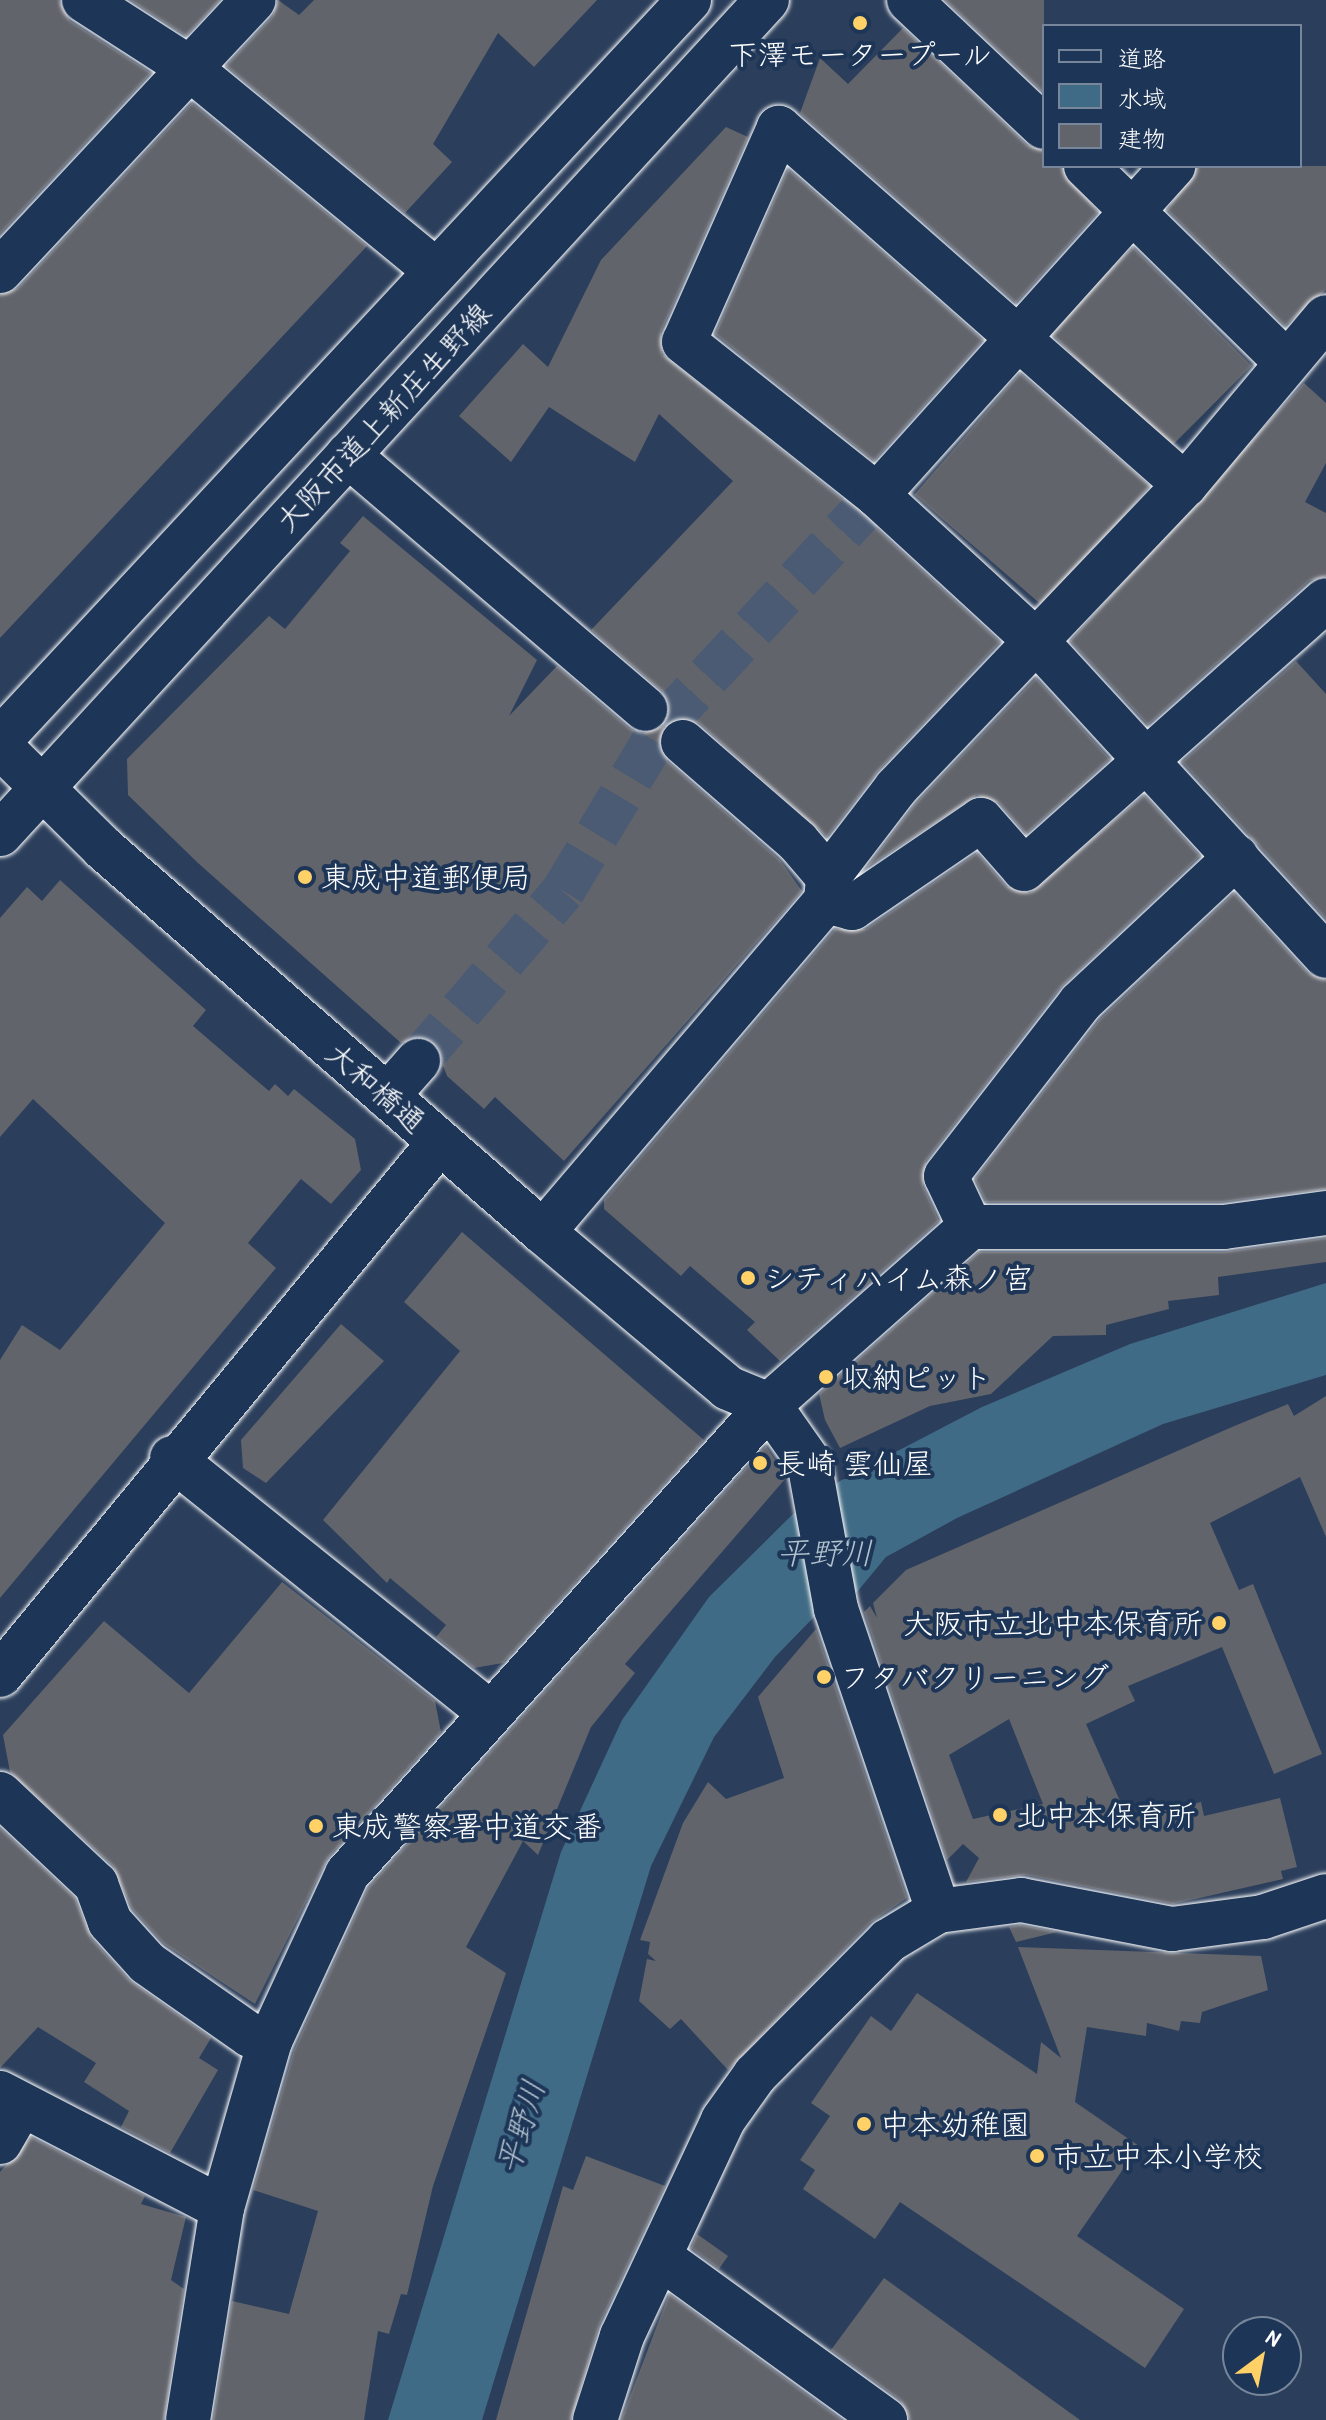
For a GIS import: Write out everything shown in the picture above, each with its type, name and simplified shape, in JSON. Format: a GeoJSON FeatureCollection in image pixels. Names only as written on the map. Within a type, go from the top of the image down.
{"type":"FeatureCollection","features":[{"type":"Feature","properties":{"kind":"street"},"geometry":{"type":"LineString","coordinates":[[84,0],[188,67],[433,268]]}},
{"type":"Feature","properties":{"kind":"street"},"geometry":{"type":"LineString","coordinates":[[0,271],[254,0]]}},
{"type":"Feature","properties":{"kind":"street"},"geometry":{"type":"LineString","coordinates":[[0,740],[433,268],[689,0]]}},
{"type":"Feature","properties":{"kind":"street","name":"大阪市道上新庄生野線"},"geometry":{"type":"LineString","coordinates":[[0,834],[767,0]]}},
{"type":"Feature","properties":{"kind":"street"},"geometry":{"type":"LineString","coordinates":[[909,0],[1042,125]]}},
{"type":"Feature","properties":{"kind":"street"},"geometry":{"type":"LineString","coordinates":[[1185,485],[779,128],[684,342],[877,495],[1038,643],[1326,956]]}},
{"type":"Feature","properties":{"kind":"street"},"geometry":{"type":"LineString","coordinates":[[1088,168],[1285,361]]}},
{"type":"Feature","properties":{"kind":"street"},"geometry":{"type":"LineString","coordinates":[[877,495],[1171,168]]}},
{"type":"Feature","properties":{"kind":"street"},"geometry":{"type":"LineString","coordinates":[[543,1232],[827,889],[896,788],[1038,643],[1185,485],[1285,361],[1326,317]]}},
{"type":"Feature","properties":{"kind":"street"},"geometry":{"type":"LineString","coordinates":[[348,455],[645,709]]}},
{"type":"Feature","properties":{"kind":"street"},"geometry":{"type":"LineString","coordinates":[[683,742],[798,842],[827,889],[852,908],[981,820],[1024,869],[1326,600]]}},
{"type":"Feature","properties":{"kind":"street","name":"大和橋通"},"geometry":{"type":"LineString","coordinates":[[0,746],[387,1096],[543,1232],[728,1388],[769,1405]]}},
{"type":"Feature","properties":{"kind":"street"},"geometry":{"type":"LineString","coordinates":[[970,1227],[946,1176],[1080,1003],[1236,857]]}},
{"type":"Feature","properties":{"kind":"street"},"geometry":{"type":"LineString","coordinates":[[387,1096],[418,1061]]}},
{"type":"Feature","properties":{"kind":"street"},"geometry":{"type":"LineString","coordinates":[[0,1675],[172,1458],[440,1142]]}},
{"type":"Feature","properties":{"kind":"street"},"geometry":{"type":"LineString","coordinates":[[188,2420],[222,2208],[270,2041],[347,1874],[489,1712],[769,1405],[970,1227],[1224,1227],[1326,1213]]}},
{"type":"Feature","properties":{"kind":"street"},"geometry":{"type":"LineString","coordinates":[[769,1405],[809,1462],[836,1609],[938,1911]]}},
{"type":"Feature","properties":{"kind":"street"},"geometry":{"type":"LineString","coordinates":[[172,1458],[489,1712]]}},
{"type":"Feature","properties":{"kind":"street"},"geometry":{"type":"LineString","coordinates":[[0,1794],[96,1884],[110,1922],[147,1963],[250,2035],[270,2041]]}},
{"type":"Feature","properties":{"kind":"street"},"geometry":{"type":"LineString","coordinates":[[595,2420],[622,2336],[664,2260],[723,2120],[755,2075],[888,1941],[938,1911],[1021,1900],[1172,1929],[1263,1917],[1326,1896]]}},
{"type":"Feature","properties":{"kind":"street"},"geometry":{"type":"LineString","coordinates":[[6,2115],[37,2111],[222,2208]]}},
{"type":"Feature","properties":{"kind":"street"},"geometry":{"type":"LineString","coordinates":[[664,2260],[885,2420]]}},
{"type":"Feature","properties":{"kind":"water","name":"平野川"},"geometry":{"type":"Polygon","coordinates":[[[1326,1283],[1326,1375],[1163,1424],[957,1518],[886,1557],[857,1592],[814,1617],[775,1657],[714,1737],[651,1866],[482,2420],[388,2420],[561,1852],[622,1720],[709,1597],[792,1515],[840,1481],[982,1407],[1130,1344],[1326,1283]]]}},
{"type":"Feature","properties":{"kind":"building"},"geometry":{"type":"Polygon","coordinates":[[[0,0],[59,0],[70,21],[151,73],[0,234],[0,0]]]}},
{"type":"Feature","properties":{"kind":"building"},"geometry":{"type":"Polygon","coordinates":[[[130,0],[220,0],[186,36],[130,0]]]}},
{"type":"Feature","properties":{"kind":"building"},"geometry":{"type":"Polygon","coordinates":[[[278,0],[299,15],[314,0],[597,0],[534,67],[498,33],[433,144],[452,162],[405,213],[226,66],[272,17],[278,0]]]}},
{"type":"Feature","properties":{"kind":"building"},"geometry":{"type":"Polygon","coordinates":[[[945,0],[1044,0],[1042,91],[945,0]]]}},
{"type":"Feature","properties":{"kind":"building"},"geometry":{"type":"Polygon","coordinates":[[[903,28],[1027,145],[1042,150],[1042,168],[1064,168],[1098,212],[1016,303],[800,113],[820,58],[848,84],[903,28]]]}},
{"type":"Feature","properties":{"kind":"building"},"geometry":{"type":"Polygon","coordinates":[[[192,103],[367,246],[0,638],[0,295],[18,288],[192,103]]]}},
{"type":"Feature","properties":{"kind":"building"},"geometry":{"type":"Polygon","coordinates":[[[726,127],[748,137],[661,332],[662,354],[861,514],[1000,642],[878,771],[827,837],[699,723],[676,718],[664,726],[659,749],[666,760],[780,860],[802,891],[564,1161],[495,1097],[484,1109],[447,1076],[434,1042],[422,1036],[401,1043],[198,863],[128,795],[127,759],[269,616],[285,629],[350,551],[340,543],[363,516],[537,660],[509,716],[557,666],[629,728],[641,734],[663,726],[670,713],[662,691],[591,630],[733,481],[659,414],[635,462],[549,407],[511,462],[459,416],[523,344],[548,367],[601,260],[726,127]]]}},
{"type":"Feature","properties":{"kind":"building"},"geometry":{"type":"Polygon","coordinates":[[[1326,166],[1326,290],[1285,326],[1167,210],[1196,168],[1326,166]]]}},
{"type":"Feature","properties":{"kind":"building"},"geometry":{"type":"Polygon","coordinates":[[[788,169],[983,340],[874,461],[715,334],[788,169]]]}},
{"type":"Feature","properties":{"kind":"building"},"geometry":{"type":"Polygon","coordinates":[[[1133,247],[1252,366],[1168,450],[1049,331],[1133,247]]]}},
{"type":"Feature","properties":{"kind":"building"},"geometry":{"type":"Polygon","coordinates":[[[1020,373],[1150,486],[1044,607],[914,495],[1020,373]]]}},
{"type":"Feature","properties":{"kind":"building"},"geometry":{"type":"Polygon","coordinates":[[[1304,383],[1326,403],[1326,463],[1305,502],[1326,513],[1326,576],[1309,581],[1148,725],[1070,641],[1304,383]]]}},
{"type":"Feature","properties":{"kind":"building"},"geometry":{"type":"Polygon","coordinates":[[[1296,661],[1326,694],[1326,919],[1182,762],[1296,661]]]}},
{"type":"Feature","properties":{"kind":"building"},"geometry":{"type":"Polygon","coordinates":[[[1036,678],[1110,759],[1026,834],[999,803],[977,795],[866,868],[915,804],[1036,678]]]}},
{"type":"Feature","properties":{"kind":"building"},"geometry":{"type":"Polygon","coordinates":[[[1144,795],[1200,856],[1060,988],[926,1161],[923,1186],[939,1221],[780,1361],[747,1330],[755,1322],[690,1266],[681,1276],[604,1209],[604,1200],[835,929],[866,929],[977,853],[1006,886],[1030,893],[1144,795]]]}},
{"type":"Feature","properties":{"kind":"building"},"geometry":{"type":"Polygon","coordinates":[[[60,880],[206,1010],[193,1026],[269,1091],[275,1084],[288,1096],[294,1089],[355,1139],[361,1170],[331,1204],[301,1179],[248,1243],[276,1268],[0,1598],[0,1360],[22,1325],[60,1350],[165,1223],[33,1099],[0,1137],[0,918],[27,887],[42,901],[60,880]]]}},
{"type":"Feature","properties":{"kind":"building"},"geometry":{"type":"Polygon","coordinates":[[[1234,893],[1308,973],[1326,980],[1326,1189],[1222,1202],[986,1202],[975,1179],[1099,1020],[1234,893]]]}},
{"type":"Feature","properties":{"kind":"building"},"geometry":{"type":"Polygon","coordinates":[[[462,1232],[704,1440],[503,1663],[474,1668],[436,1637],[446,1625],[390,1578],[387,1583],[323,1520],[460,1351],[404,1302],[462,1232]]]}},
{"type":"Feature","properties":{"kind":"building"},"geometry":{"type":"Polygon","coordinates":[[[1326,1238],[1326,1262],[1218,1277],[1219,1295],[1168,1301],[1169,1309],[1106,1325],[1106,1335],[1053,1336],[991,1394],[930,1406],[840,1448],[825,1420],[819,1394],[979,1252],[1224,1252],[1326,1238]]]}},
{"type":"Feature","properties":{"kind":"building"},"geometry":{"type":"Polygon","coordinates":[[[341,1324],[384,1361],[266,1483],[243,1468],[241,1440],[341,1324]]]}},
{"type":"Feature","properties":{"kind":"building"},"geometry":{"type":"Polygon","coordinates":[[[1326,1396],[1326,1537],[1300,1477],[1210,1523],[1239,1590],[1253,1584],[1322,1754],[1274,1774],[1222,1647],[1128,1686],[1135,1701],[1086,1724],[1128,1819],[1201,1802],[1204,1816],[1280,1798],[1297,1867],[1281,1871],[1283,1879],[1173,1904],[1026,1875],[966,1882],[979,1858],[963,1844],[947,1860],[864,1612],[870,1606],[877,1618],[873,1603],[906,1570],[1288,1404],[1294,1416],[1326,1396]],[[1009,1719],[949,1755],[973,1819],[1043,1804],[1009,1719]]]}},
{"type":"Feature","properties":{"kind":"building"},"geometry":{"type":"Polygon","coordinates":[[[766,1446],[786,1478],[625,1664],[635,1673],[591,1727],[538,1855],[523,1841],[466,1947],[506,1973],[433,2186],[407,2295],[401,2294],[389,2334],[378,2331],[364,2420],[213,2420],[232,2301],[289,2314],[318,2211],[253,2190],[294,2050],[368,1888],[766,1446]]]}},
{"type":"Feature","properties":{"kind":"building"},"geometry":{"type":"Polygon","coordinates":[[[282,1582],[435,1701],[441,1732],[328,1858],[255,2004],[164,1944],[132,1909],[113,1866],[10,1772],[3,1735],[104,1621],[189,1693],[282,1582]]]}},
{"type":"Feature","properties":{"kind":"building"},"geometry":{"type":"Polygon","coordinates":[[[816,1629],[907,1898],[870,1923],[728,2070],[681,2019],[670,2029],[639,2001],[647,1959],[656,1961],[648,1954],[650,1942],[640,1940],[683,1823],[708,1782],[726,1799],[784,1778],[758,1697],[816,1629]]]}},
{"type":"Feature","properties":{"kind":"building"},"geometry":{"type":"Polygon","coordinates":[[[0,1828],[75,1898],[91,1938],[129,1980],[211,2038],[199,2058],[218,2070],[170,2153],[121,2127],[129,2111],[84,2082],[96,2063],[38,2027],[0,2068],[0,1828]]]}},
{"type":"Feature","properties":{"kind":"building"},"geometry":{"type":"Polygon","coordinates":[[[1020,1925],[1057,1932],[1016,1942],[1009,1927],[1020,1925]]]}},
{"type":"Feature","properties":{"kind":"building"},"geometry":{"type":"Polygon","coordinates":[[[1018,1947],[1261,1956],[1268,1990],[1202,2012],[1200,2023],[1181,2021],[1179,2031],[1147,2023],[1146,2036],[1087,2027],[1075,2102],[1139,2146],[1077,2236],[1184,2309],[1145,2368],[900,2202],[875,2239],[803,2189],[815,2170],[800,2160],[830,2116],[811,2103],[871,2016],[891,2031],[917,1993],[1037,2074],[1041,2042],[1061,2058],[1018,1947]]]}},
{"type":"Feature","properties":{"kind":"building"},"geometry":{"type":"Polygon","coordinates":[[[31,2137],[145,2196],[141,2204],[186,2217],[171,2280],[184,2289],[164,2420],[0,2420],[0,2172],[31,2137]]]}},
{"type":"Feature","properties":{"kind":"building"},"geometry":{"type":"Polygon","coordinates":[[[586,2156],[665,2186],[599,2326],[571,2420],[496,2420],[563,2186],[573,2190],[586,2156]]]}},
{"type":"Feature","properties":{"kind":"building"},"geometry":{"type":"Polygon","coordinates":[[[697,2234],[728,2256],[719,2269],[691,2248],[697,2234]]]}},
{"type":"Feature","properties":{"kind":"building"},"geometry":{"type":"Polygon","coordinates":[[[884,2278],[1080,2420],[910,2420],[900,2400],[831,2350],[884,2278]]]}},
{"type":"Feature","properties":{"kind":"building"},"geometry":{"type":"Polygon","coordinates":[[[669,2294],[842,2420],[621,2420],[669,2294]]]}},
{"type":"Feature","properties":{"kind":"tunnel"},"geometry":{"type":"LineString","coordinates":[[418,1061],[563,891],[663,725],[877,495]]}},
{"type":"Feature","properties":{"kind":"place","name":"下澤モータープール"},"geometry":{"type":"Point","coordinates":[860,23]}},
{"type":"Feature","properties":{"kind":"place","name":"東成中道郵便局"},"geometry":{"type":"Point","coordinates":[305,877]}},
{"type":"Feature","properties":{"kind":"place","name":"シティハイム森ノ宮"},"geometry":{"type":"Point","coordinates":[748,1278]}},
{"type":"Feature","properties":{"kind":"place","name":"収納ピット"},"geometry":{"type":"Point","coordinates":[826,1377]}},
{"type":"Feature","properties":{"kind":"place","name":"長崎 雲仙屋"},"geometry":{"type":"Point","coordinates":[760,1463]}},
{"type":"Feature","properties":{"kind":"place","name":"大阪市立北中本保育所"},"geometry":{"type":"Point","coordinates":[1219,1623]}},
{"type":"Feature","properties":{"kind":"place","name":"フタバクリーニング"},"geometry":{"type":"Point","coordinates":[824,1677]}},
{"type":"Feature","properties":{"kind":"place","name":"北中本保育所"},"geometry":{"type":"Point","coordinates":[1000,1815]}},
{"type":"Feature","properties":{"kind":"place","name":"東成警察署中道交番"},"geometry":{"type":"Point","coordinates":[316,1826]}},
{"type":"Feature","properties":{"kind":"place","name":"中本幼稚園"},"geometry":{"type":"Point","coordinates":[864,2124]}},
{"type":"Feature","properties":{"kind":"place","name":"市立中本小学校"},"geometry":{"type":"Point","coordinates":[1037,2156]}}]}
